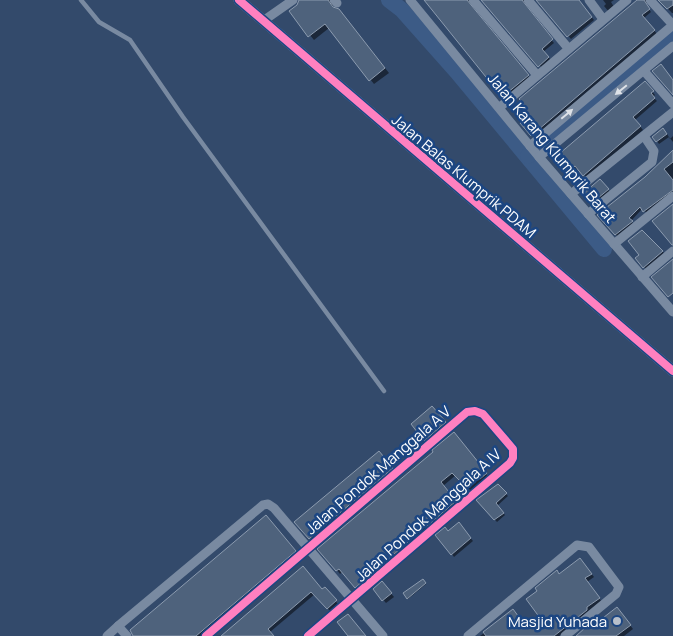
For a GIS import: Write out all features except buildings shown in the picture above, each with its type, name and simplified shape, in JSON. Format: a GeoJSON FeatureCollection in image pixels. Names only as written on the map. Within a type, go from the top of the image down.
{"type":"FeatureCollection","features":[{"type":"Feature","properties":{"kind":"street","name":"Jalan Balas Klumprik PDAM"},"geometry":{"type":"LineString","coordinates":[[238,0],[673,371]]}},
{"type":"Feature","properties":{"kind":"street"},"geometry":{"type":"LineString","coordinates":[[263,20],[282,3],[293,0]]}},
{"type":"Feature","properties":{"kind":"street","name":"Jalan Karang Klumprik Barat"},"geometry":{"type":"LineString","coordinates":[[410,0],[500,107],[534,152],[642,277],[671,306]]}},
{"type":"Feature","properties":{"kind":"street"},"geometry":{"type":"LineString","coordinates":[[473,0],[537,75]]}},
{"type":"Feature","properties":{"kind":"street"},"geometry":{"type":"LineString","coordinates":[[528,0],[568,48]]}},
{"type":"Feature","properties":{"kind":"street"},"geometry":{"type":"LineString","coordinates":[[588,0],[604,19]]}},
{"type":"Feature","properties":{"kind":"street"},"geometry":{"type":"LineString","coordinates":[[500,107],[627,0]]}},
{"type":"Feature","properties":{"kind":"street"},"geometry":{"type":"LineString","coordinates":[[534,152],[673,26],[650,0]]}},
{"type":"Feature","properties":{"kind":"street"},"geometry":{"type":"LineString","coordinates":[[534,152],[644,71],[673,46]]}},
{"type":"Feature","properties":{"kind":"street"},"geometry":{"type":"LineString","coordinates":[[644,71],[673,104]]}},
{"type":"Feature","properties":{"kind":"street"},"geometry":{"type":"LineString","coordinates":[[571,194],[673,112]]}},
{"type":"Feature","properties":{"kind":"street"},"geometry":{"type":"LineString","coordinates":[[588,214],[652,162],[654,151],[644,136]]}},
{"type":"Feature","properties":{"kind":"street"},"geometry":{"type":"LineString","coordinates":[[614,244],[673,196]]}},
{"type":"Feature","properties":{"kind":"street"},"geometry":{"type":"LineString","coordinates":[[642,277],[673,251]]}},
{"type":"Feature","properties":{"kind":"street","name":"Jalan Pondok Manggala A IV"},"geometry":{"type":"LineString","coordinates":[[352,600],[510,463],[513,458],[513,449],[483,414],[475,411],[468,412]]}},
{"type":"Feature","properties":{"kind":"street","name":"Jalan Pondok Manggala A V"},"geometry":{"type":"LineString","coordinates":[[206,636],[468,412]]}},
{"type":"Feature","properties":{"kind":"street"},"geometry":{"type":"LineString","coordinates":[[107,636],[263,505],[268,504],[274,508],[383,636]]}},
{"type":"Feature","properties":{"kind":"street"},"geometry":{"type":"LineString","coordinates":[[468,636],[577,544],[588,547],[618,584],[616,594],[565,636]]}},
{"type":"Feature","properties":{"kind":"street"},"geometry":{"type":"LineString","coordinates":[[308,636],[352,600]]}},
{"type":"Feature","properties":{"kind":"street"},"geometry":{"type":"LineString","coordinates":[[118,626],[127,636]]}},
{"type":"Feature","properties":{"kind":"lane"},"geometry":{"type":"LineString","coordinates":[[81,0],[99,22],[130,40],[189,125],[384,391]]}},
{"type":"Feature","properties":{"kind":"waterway"},"geometry":{"type":"LineString","coordinates":[[389,0],[402,10],[457,72],[604,249]]}},
{"type":"Feature","properties":{"kind":"waterway"},"geometry":{"type":"LineString","coordinates":[[528,156],[638,60],[673,33]]}},
{"type":"Feature","properties":{"kind":"cycle path"},"geometry":{"type":"LineString","coordinates":[[239,0],[673,371]]}},
{"type":"Feature","properties":{"kind":"cycle path"},"geometry":{"type":"LineString","coordinates":[[206,636],[467,412],[475,411],[483,414],[513,449],[513,458],[510,463],[308,636]]}},
{"type":"Feature","properties":{"kind":"place","name":"Masjid Yuhada"},"geometry":{"type":"Point","coordinates":[617,621]}}]}
